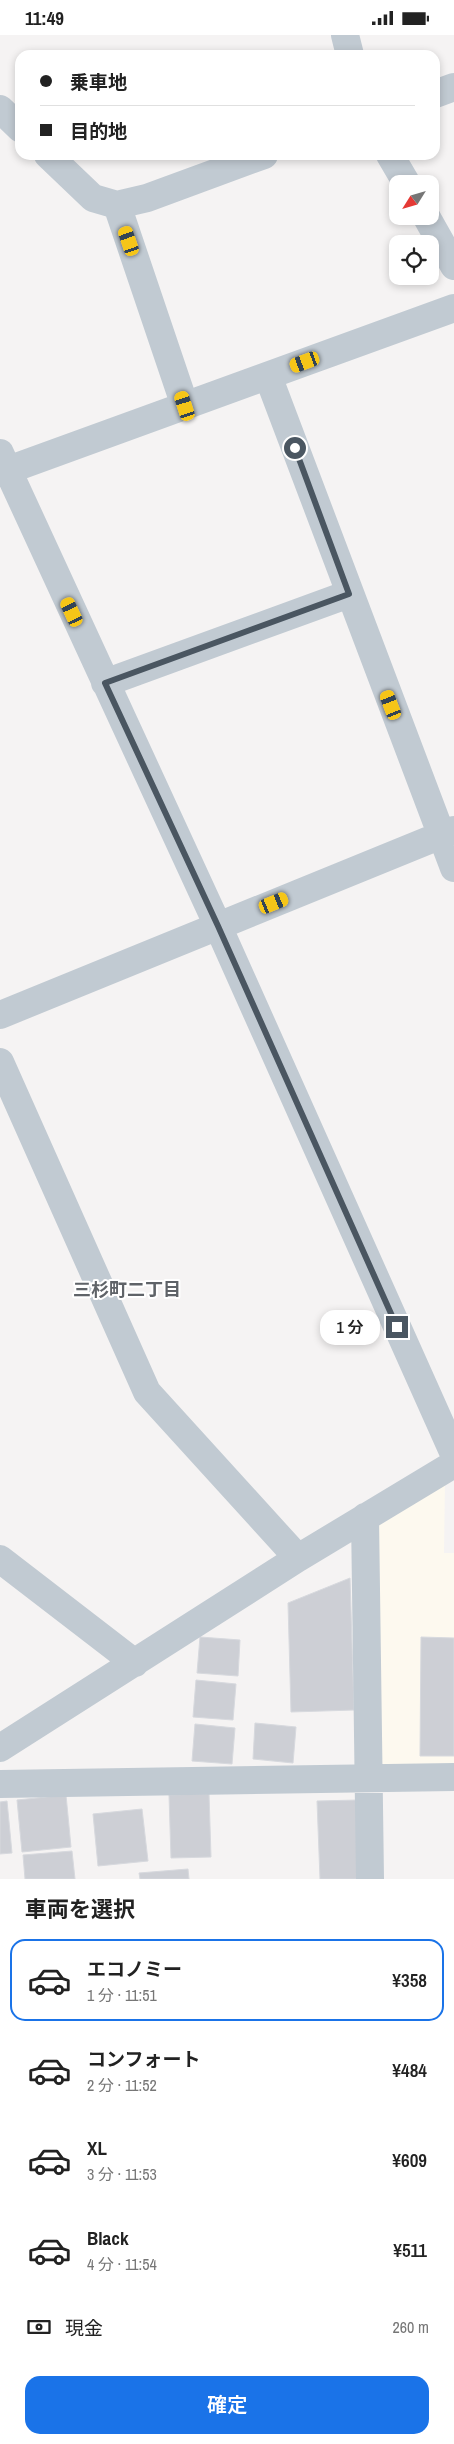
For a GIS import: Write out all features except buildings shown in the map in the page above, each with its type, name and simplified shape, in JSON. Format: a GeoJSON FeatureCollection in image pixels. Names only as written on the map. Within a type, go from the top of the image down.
{"type":"FeatureCollection","features":[{"type":"Feature","properties":{"kind":"street"},"geometry":{"type":"LineString","coordinates":[[345,35],[349,50]]}},
{"type":"Feature","properties":{"kind":"street"},"geometry":{"type":"LineString","coordinates":[[440,92],[454,87]]}},
{"type":"Feature","properties":{"kind":"street"},"geometry":{"type":"LineString","coordinates":[[0,109],[15,123]]}},
{"type":"Feature","properties":{"kind":"street"},"geometry":{"type":"LineString","coordinates":[[53,160],[93,198],[117,205],[147,198],[250,160]]}},
{"type":"Feature","properties":{"kind":"street"},"geometry":{"type":"LineString","coordinates":[[393,160],[402,175]]}},
{"type":"Feature","properties":{"kind":"street"},"geometry":{"type":"LineString","coordinates":[[117,205],[185,406]]}},
{"type":"Feature","properties":{"kind":"street"},"geometry":{"type":"LineString","coordinates":[[431,225],[454,266]]}},
{"type":"Feature","properties":{"kind":"street"},"geometry":{"type":"LineString","coordinates":[[454,308],[185,406],[2,466],[218,926],[454,1454]]}},
{"type":"Feature","properties":{"kind":"street"},"geometry":{"type":"LineString","coordinates":[[268,375],[349,594],[447,833],[454,868]]}},
{"type":"Feature","properties":{"kind":"street"},"geometry":{"type":"LineString","coordinates":[[105,683],[349,594]]}},
{"type":"Feature","properties":{"kind":"street"},"geometry":{"type":"LineString","coordinates":[[0,1015],[447,833]]}},
{"type":"Feature","properties":{"kind":"street"},"geometry":{"type":"LineString","coordinates":[[0,1063],[147,1392],[298,1558]]}},
{"type":"Feature","properties":{"kind":"street"},"geometry":{"type":"LineString","coordinates":[[0,1748],[298,1558],[454,1464]]}},
{"type":"Feature","properties":{"kind":"street"},"geometry":{"type":"LineString","coordinates":[[364,1517],[370,1879]]}},
{"type":"Feature","properties":{"kind":"street"},"geometry":{"type":"LineString","coordinates":[[0,1559],[134,1663]]}},
{"type":"Feature","properties":{"kind":"street"},"geometry":{"type":"LineString","coordinates":[[0,1784],[454,1777]]}},
{"type":"Feature","properties":{"kind":"shaded area"},"geometry":{"type":"Polygon","coordinates":[[[445,1482],[444,1553],[454,1553],[454,1767],[379,1769],[379,1519],[445,1482]]]}},
{"type":"Feature","properties":{"kind":"district","name":"三杉町二丁目"},"geometry":{"type":"Point","coordinates":[127,1290]}},
{"type":"Feature","properties":{"kind":"route"},"geometry":{"type":"LineString","coordinates":[[295,448],[349,594],[105,683],[218,926],[397,1327]]}}]}
